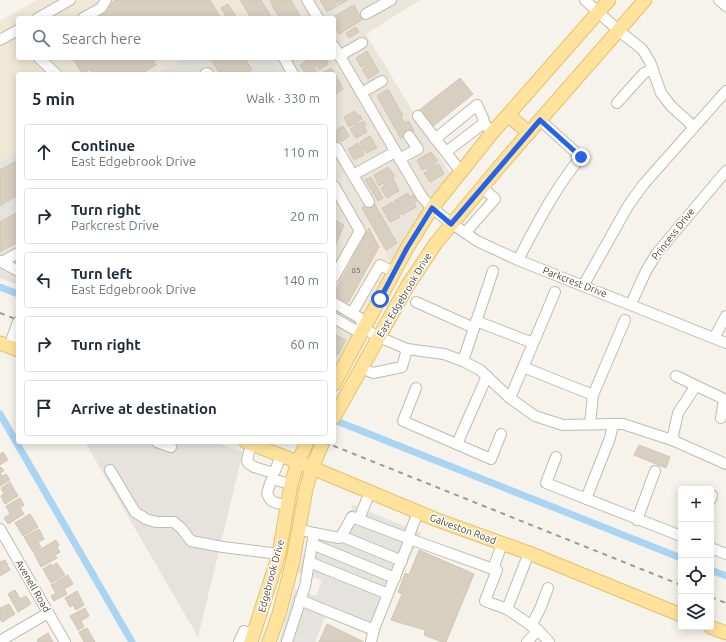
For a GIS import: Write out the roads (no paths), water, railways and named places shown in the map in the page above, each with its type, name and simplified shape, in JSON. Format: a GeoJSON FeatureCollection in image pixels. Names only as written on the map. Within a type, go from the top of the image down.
{"type":"FeatureCollection","features":[{"type":"Feature","properties":{"kind":"main road","name":"East Edgebrook Drive"},"geometry":{"type":"LineString","coordinates":[[336,380],[407,248],[432,208],[461,172],[488,128],[508,115],[608,0]]}},
{"type":"Feature","properties":{"kind":"main road","name":"East Edgebrook Drive"},"geometry":{"type":"LineString","coordinates":[[336,414],[408,285],[451,224],[645,0]]}},
{"type":"Feature","properties":{"kind":"main road"},"geometry":{"type":"LineString","coordinates":[[508,115],[529,133]]}},
{"type":"Feature","properties":{"kind":"main road","name":"Galveston Road"},"geometry":{"type":"LineString","coordinates":[[252,444],[418,512],[529,553],[678,614]]}},
{"type":"Feature","properties":{"kind":"main road"},"geometry":{"type":"LineString","coordinates":[[298,462],[306,444]]}},
{"type":"Feature","properties":{"kind":"main road"},"geometry":{"type":"LineString","coordinates":[[312,468],[322,444]]}},
{"type":"Feature","properties":{"kind":"main road","name":"Edgebrook Drive"},"geometry":{"type":"LineString","coordinates":[[253,638],[279,554],[291,484],[298,462]]}},
{"type":"Feature","properties":{"kind":"main road","name":"Edgebrook Drive"},"geometry":{"type":"LineString","coordinates":[[270,642],[279,614],[292,561],[306,489],[312,468]]}},
{"type":"Feature","properties":{"kind":"main road"},"geometry":{"type":"LineString","coordinates":[[272,576],[287,580]]}},
{"type":"Feature","properties":{"kind":"main road"},"geometry":{"type":"LineString","coordinates":[[714,628],[726,633]]}},
{"type":"Feature","properties":{"kind":"street"},"geometry":{"type":"LineString","coordinates":[[42,16],[70,0]]}},
{"type":"Feature","properties":{"kind":"street"},"geometry":{"type":"LineString","coordinates":[[87,16],[101,8],[106,0]]}},
{"type":"Feature","properties":{"kind":"street"},"geometry":{"type":"LineString","coordinates":[[307,0],[317,16]]}},
{"type":"Feature","properties":{"kind":"street"},"geometry":{"type":"LineString","coordinates":[[366,14],[391,0]]}},
{"type":"Feature","properties":{"kind":"street"},"geometry":{"type":"LineString","coordinates":[[585,0],[619,31],[642,49],[650,62],[661,93],[671,106],[694,127]]}},
{"type":"Feature","properties":{"kind":"street"},"geometry":{"type":"LineString","coordinates":[[719,0],[726,6]]}},
{"type":"Feature","properties":{"kind":"street"},"geometry":{"type":"LineString","coordinates":[[0,40],[16,33]]}},
{"type":"Feature","properties":{"kind":"street"},"geometry":{"type":"LineString","coordinates":[[339,56],[362,43]]}},
{"type":"Feature","properties":{"kind":"street","name":"Parkcrest Drive"},"geometry":{"type":"LineString","coordinates":[[336,50],[397,156],[422,196],[432,208],[451,224],[477,241],[518,260],[726,342]]}},
{"type":"Feature","properties":{"kind":"street"},"geometry":{"type":"LineString","coordinates":[[41,60],[54,72]]}},
{"type":"Feature","properties":{"kind":"street"},"geometry":{"type":"LineString","coordinates":[[286,60],[292,72]]}},
{"type":"Feature","properties":{"kind":"street"},"geometry":{"type":"LineString","coordinates":[[617,103],[644,74],[653,69]]}},
{"type":"Feature","properties":{"kind":"street"},"geometry":{"type":"LineString","coordinates":[[361,93],[382,81]]}},
{"type":"Feature","properties":{"kind":"street"},"geometry":{"type":"LineString","coordinates":[[583,286],[628,206],[643,185],[726,90]]}},
{"type":"Feature","properties":{"kind":"street"},"geometry":{"type":"LineString","coordinates":[[435,138],[477,105],[488,128],[446,152]]}},
{"type":"Feature","properties":{"kind":"street"},"geometry":{"type":"LineString","coordinates":[[418,116],[461,172]]}},
{"type":"Feature","properties":{"kind":"street"},"geometry":{"type":"LineString","coordinates":[[518,260],[554,195],[581,157],[540,120]]}},
{"type":"Feature","properties":{"kind":"street"},"geometry":{"type":"LineString","coordinates":[[353,175],[397,156],[418,149],[409,136]]}},
{"type":"Feature","properties":{"kind":"street"},"geometry":{"type":"LineString","coordinates":[[337,148],[369,202]]}},
{"type":"Feature","properties":{"kind":"street","name":"Princess Drive"},"geometry":{"type":"LineString","coordinates":[[631,304],[656,253],[726,171]]}},
{"type":"Feature","properties":{"kind":"street"},"geometry":{"type":"LineString","coordinates":[[465,233],[495,199],[482,187]]}},
{"type":"Feature","properties":{"kind":"street"},"geometry":{"type":"LineString","coordinates":[[336,189],[360,231],[336,273]]}},
{"type":"Feature","properties":{"kind":"street"},"geometry":{"type":"LineString","coordinates":[[1,262],[16,254]]}},
{"type":"Feature","properties":{"kind":"street"},"geometry":{"type":"LineString","coordinates":[[1,262],[16,270]]}},
{"type":"Feature","properties":{"kind":"street"},"geometry":{"type":"LineString","coordinates":[[352,314],[380,265],[394,272]]}},
{"type":"Feature","properties":{"kind":"street"},"geometry":{"type":"LineString","coordinates":[[463,361],[493,271]]}},
{"type":"Feature","properties":{"kind":"street"},"geometry":{"type":"LineString","coordinates":[[365,292],[380,299]]}},
{"type":"Feature","properties":{"kind":"street"},"geometry":{"type":"LineString","coordinates":[[510,398],[555,292]]}},
{"type":"Feature","properties":{"kind":"street"},"geometry":{"type":"LineString","coordinates":[[416,302],[475,325],[533,343]]}},
{"type":"Feature","properties":{"kind":"street"},"geometry":{"type":"LineString","coordinates":[[336,304],[360,318],[364,329]]}},
{"type":"Feature","properties":{"kind":"street"},"geometry":{"type":"LineString","coordinates":[[714,338],[726,316]]}},
{"type":"Feature","properties":{"kind":"street"},"geometry":{"type":"LineString","coordinates":[[336,319],[355,330],[364,329],[407,349],[444,354],[463,361],[480,370],[510,398],[535,416],[563,425],[624,424],[672,440],[726,464]]}},
{"type":"Feature","properties":{"kind":"street"},"geometry":{"type":"LineString","coordinates":[[590,424],[593,395],[625,320]]}},
{"type":"Feature","properties":{"kind":"street"},"geometry":{"type":"LineString","coordinates":[[9,346],[16,327]]}},
{"type":"Feature","properties":{"kind":"street"},"geometry":{"type":"LineString","coordinates":[[361,368],[373,372],[402,367],[407,349]]}},
{"type":"Feature","properties":{"kind":"street"},"geometry":{"type":"LineString","coordinates":[[523,367],[593,395]]}},
{"type":"Feature","properties":{"kind":"street"},"geometry":{"type":"LineString","coordinates":[[457,444],[487,376]]}},
{"type":"Feature","properties":{"kind":"street"},"geometry":{"type":"LineString","coordinates":[[676,376],[696,387],[724,399],[722,418]]}},
{"type":"Feature","properties":{"kind":"street"},"geometry":{"type":"LineString","coordinates":[[672,440],[678,413],[696,387]]}},
{"type":"Feature","properties":{"kind":"street"},"geometry":{"type":"LineString","coordinates":[[416,388],[403,422],[491,459],[501,434]]}},
{"type":"Feature","properties":{"kind":"street"},"geometry":{"type":"LineString","coordinates":[[586,499],[610,438],[612,424]]}},
{"type":"Feature","properties":{"kind":"street"},"geometry":{"type":"LineString","coordinates":[[163,444],[171,447]]}},
{"type":"Feature","properties":{"kind":"street"},"geometry":{"type":"LineString","coordinates":[[249,444],[248,463],[291,484]]}},
{"type":"Feature","properties":{"kind":"street"},"geometry":{"type":"LineString","coordinates":[[281,455],[267,493],[272,502],[288,505]]}},
{"type":"Feature","properties":{"kind":"street"},"geometry":{"type":"LineString","coordinates":[[556,457],[546,483],[636,520],[678,535]]}},
{"type":"Feature","properties":{"kind":"street"},"geometry":{"type":"LineString","coordinates":[[110,470],[135,512],[146,519],[156,522],[174,522],[182,529],[191,541],[223,547],[279,554]]}},
{"type":"Feature","properties":{"kind":"street"},"geometry":{"type":"LineString","coordinates":[[636,520],[655,471]]}},
{"type":"Feature","properties":{"kind":"street"},"geometry":{"type":"LineString","coordinates":[[359,519],[370,492]]}},
{"type":"Feature","properties":{"kind":"street"},"geometry":{"type":"LineString","coordinates":[[371,642],[374,630],[402,561],[418,512]]}},
{"type":"Feature","properties":{"kind":"street"},"geometry":{"type":"LineString","coordinates":[[341,536],[352,517],[497,570],[485,601],[507,609],[534,628],[548,642]]}},
{"type":"Feature","properties":{"kind":"street","name":"Avenell Road"},"geometry":{"type":"LineString","coordinates":[[0,529],[3,542],[65,642]]}},
{"type":"Feature","properties":{"kind":"street"},"geometry":{"type":"LineString","coordinates":[[298,529],[339,538],[341,536],[402,561]]}},
{"type":"Feature","properties":{"kind":"street"},"geometry":{"type":"LineString","coordinates":[[287,642],[304,586],[314,533]]}},
{"type":"Feature","properties":{"kind":"street"},"geometry":{"type":"LineString","coordinates":[[312,544],[395,578]]}},
{"type":"Feature","properties":{"kind":"street"},"geometry":{"type":"LineString","coordinates":[[492,569],[502,544]]}},
{"type":"Feature","properties":{"kind":"street"},"geometry":{"type":"LineString","coordinates":[[714,549],[726,554]]}},
{"type":"Feature","properties":{"kind":"street"},"geometry":{"type":"LineString","coordinates":[[507,609],[529,553]]}},
{"type":"Feature","properties":{"kind":"street"},"geometry":{"type":"LineString","coordinates":[[309,562],[388,594]]}},
{"type":"Feature","properties":{"kind":"street"},"geometry":{"type":"LineString","coordinates":[[287,580],[304,586]]}},
{"type":"Feature","properties":{"kind":"street"},"geometry":{"type":"LineString","coordinates":[[527,642],[534,628],[548,588]]}},
{"type":"Feature","properties":{"kind":"street"},"geometry":{"type":"LineString","coordinates":[[300,600],[374,630]]}},
{"type":"Feature","properties":{"kind":"street"},"geometry":{"type":"LineString","coordinates":[[0,641],[48,613]]}},
{"type":"Feature","properties":{"kind":"street"},"geometry":{"type":"LineString","coordinates":[[239,642],[244,631],[253,638]]}},
{"type":"Feature","properties":{"kind":"waterway"},"geometry":{"type":"LineString","coordinates":[[0,287],[16,293]]}},
{"type":"Feature","properties":{"kind":"waterway"},"geometry":{"type":"LineString","coordinates":[[0,414],[16,442]]}},
{"type":"Feature","properties":{"kind":"waterway"},"geometry":{"type":"LineString","coordinates":[[336,421],[678,557]]}},
{"type":"Feature","properties":{"kind":"waterway"},"geometry":{"type":"LineString","coordinates":[[17,444],[132,642]]}},
{"type":"Feature","properties":{"kind":"waterway"},"geometry":{"type":"LineString","coordinates":[[714,571],[726,576]]}},
{"type":"Feature","properties":{"kind":"railway"},"geometry":{"type":"LineString","coordinates":[[0,313],[16,319]]}},
{"type":"Feature","properties":{"kind":"railway"},"geometry":{"type":"LineString","coordinates":[[329,444],[678,584]]}},
{"type":"Feature","properties":{"kind":"railway"},"geometry":{"type":"LineString","coordinates":[[714,598],[726,603]]}}]}
